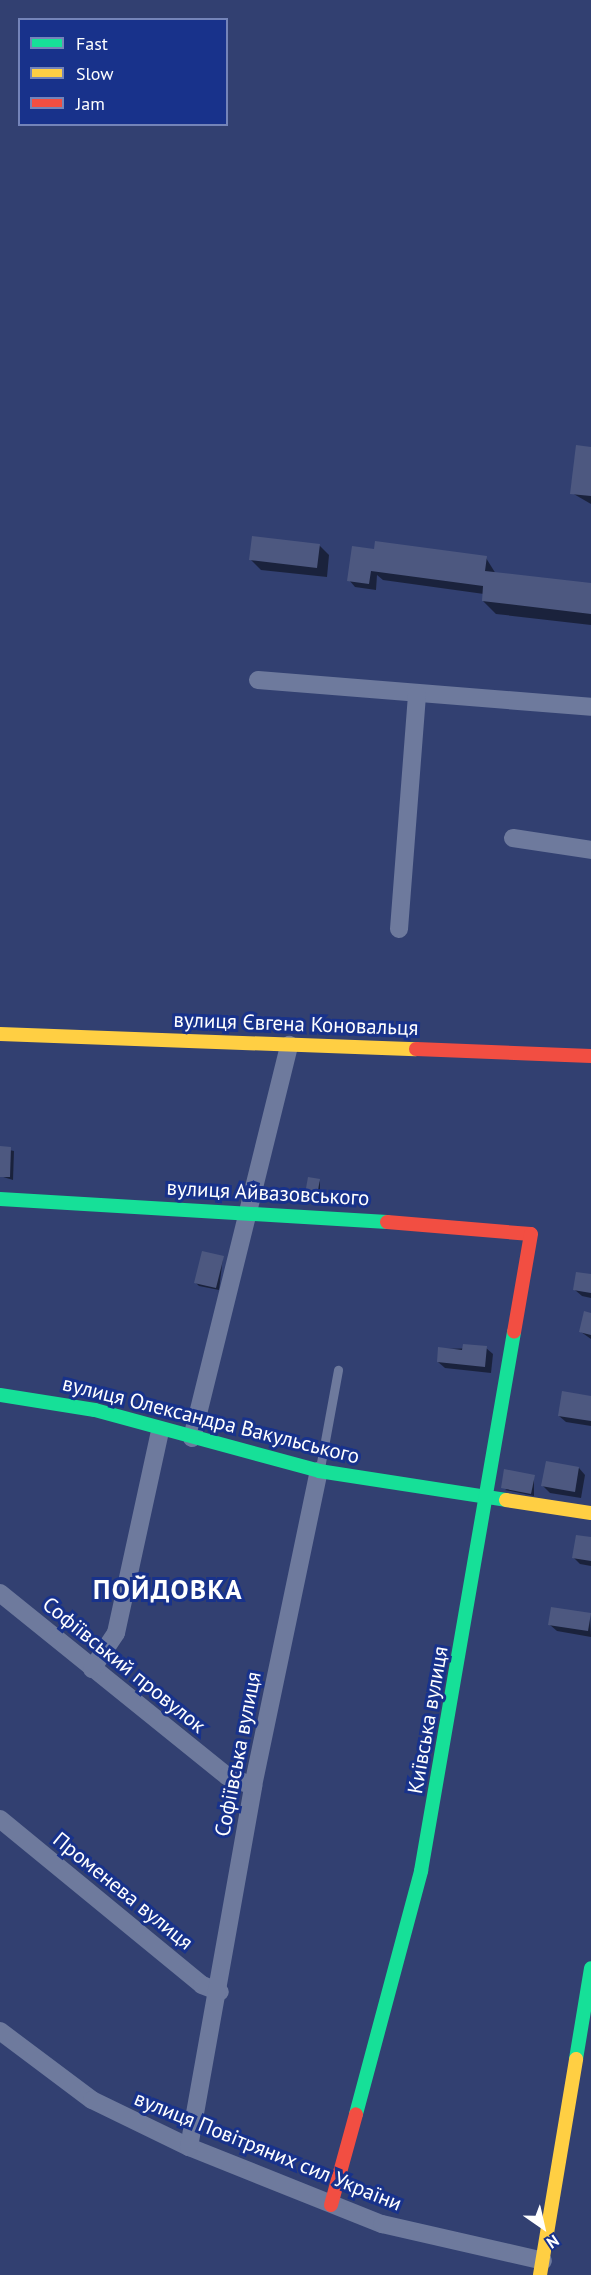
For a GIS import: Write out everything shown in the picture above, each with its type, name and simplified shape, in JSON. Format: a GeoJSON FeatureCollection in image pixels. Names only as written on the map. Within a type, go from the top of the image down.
{"type":"FeatureCollection","features":[{"type":"Feature","properties":{"kind":"street"},"geometry":{"type":"LineString","coordinates":[[258,680],[417,695],[591,707]]}},
{"type":"Feature","properties":{"kind":"street"},"geometry":{"type":"LineString","coordinates":[[399,929],[417,695]]}},
{"type":"Feature","properties":{"kind":"street"},"geometry":{"type":"LineString","coordinates":[[513,838],[591,850]]}},
{"type":"Feature","properties":{"kind":"street","name":"вулиця Євгена Коновальця"},"geometry":{"type":"LineString","coordinates":[[0,1034],[591,1056]]}},
{"type":"Feature","properties":{"kind":"street"},"geometry":{"type":"LineString","coordinates":[[192,1438],[289,1045]]}},
{"type":"Feature","properties":{"kind":"street","name":"вулиця Айвазовського"},"geometry":{"type":"LineString","coordinates":[[0,1199],[526,1230],[531,1234]]}},
{"type":"Feature","properties":{"kind":"street","name":"Київська вулиця"},"geometry":{"type":"LineString","coordinates":[[331,2205],[421,1871],[489,1498],[531,1234]]}},
{"type":"Feature","properties":{"kind":"street","name":"вулиця Олександра Вакульського"},"geometry":{"type":"LineString","coordinates":[[0,1395],[95,1410],[160,1431],[320,1471],[591,1513]]}},
{"type":"Feature","properties":{"kind":"street"},"geometry":{"type":"LineString","coordinates":[[93,1669],[116,1633],[160,1431]]}},
{"type":"Feature","properties":{"kind":"street","name":"Софіївська вулиця"},"geometry":{"type":"LineString","coordinates":[[189,2148],[220,1992],[253,1786],[320,1471]]}},
{"type":"Feature","properties":{"kind":"street","name":"Софіївський провулок"},"geometry":{"type":"LineString","coordinates":[[0,1593],[227,1776],[253,1786]]}},
{"type":"Feature","properties":{"kind":"street","name":"Променева вулиця"},"geometry":{"type":"LineString","coordinates":[[0,1819],[202,1985],[220,1992]]}},
{"type":"Feature","properties":{"kind":"street"},"geometry":{"type":"LineString","coordinates":[[541,2268],[591,1968]]}},
{"type":"Feature","properties":{"kind":"street","name":"вулиця Повітряних сил України"},"geometry":{"type":"LineString","coordinates":[[0,2031],[92,2100],[189,2148],[331,2205],[424,2236],[541,2268]]}},
{"type":"Feature","properties":{"kind":"lane","name":"Софіївська вулиця"},"geometry":{"type":"LineString","coordinates":[[320,1471],[338,1370]]}},
{"type":"Feature","properties":{"kind":"building"},"geometry":{"type":"Polygon","coordinates":[[[576,445],[591,447],[591,496],[570,494],[576,445]]]}},
{"type":"Feature","properties":{"kind":"building"},"geometry":{"type":"Polygon","coordinates":[[[252,536],[320,544],[317,568],[249,560],[252,536]]]}},
{"type":"Feature","properties":{"kind":"building"},"geometry":{"type":"Polygon","coordinates":[[[375,541],[487,556],[485,571],[591,583],[591,614],[482,601],[483,586],[371,571],[369,584],[347,581],[352,546],[374,549],[375,541]]]}},
{"type":"Feature","properties":{"kind":"building"},"geometry":{"type":"Polygon","coordinates":[[[0,1146],[11,1147],[10,1177],[0,1177],[0,1146]]]}},
{"type":"Feature","properties":{"kind":"building"},"geometry":{"type":"Polygon","coordinates":[[[308,1177],[320,1179],[317,1196],[305,1194],[308,1177]]]}},
{"type":"Feature","properties":{"kind":"building"},"geometry":{"type":"Polygon","coordinates":[[[202,1251],[224,1256],[216,1288],[194,1283],[202,1251]]]}},
{"type":"Feature","properties":{"kind":"building"},"geometry":{"type":"Polygon","coordinates":[[[576,1272],[591,1274],[591,1293],[573,1290],[576,1272]]]}},
{"type":"Feature","properties":{"kind":"building"},"geometry":{"type":"Polygon","coordinates":[[[584,1311],[591,1313],[591,1335],[579,1332],[584,1311]]]}},
{"type":"Feature","properties":{"kind":"building"},"geometry":{"type":"Polygon","coordinates":[[[463,1344],[487,1346],[485,1367],[437,1362],[438,1347],[462,1350],[463,1344]]]}},
{"type":"Feature","properties":{"kind":"building"},"geometry":{"type":"Polygon","coordinates":[[[562,1391],[591,1396],[591,1421],[558,1416],[562,1391]]]}},
{"type":"Feature","properties":{"kind":"building"},"geometry":{"type":"Polygon","coordinates":[[[546,1461],[579,1467],[575,1492],[541,1486],[546,1461]]]}},
{"type":"Feature","properties":{"kind":"building"},"geometry":{"type":"Polygon","coordinates":[[[504,1469],[535,1475],[531,1494],[501,1488],[504,1469]]]}},
{"type":"Feature","properties":{"kind":"building"},"geometry":{"type":"Polygon","coordinates":[[[576,1535],[591,1537],[591,1561],[572,1558],[576,1535]]]}},
{"type":"Feature","properties":{"kind":"building"},"geometry":{"type":"Polygon","coordinates":[[[551,1607],[591,1613],[588,1631],[548,1625],[551,1607]]]}},
{"type":"Feature","properties":{"kind":"traffic: fast"},"geometry":{"type":"LineString","coordinates":[[0,1199],[387,1222]]}},
{"type":"Feature","properties":{"kind":"traffic: fast"},"geometry":{"type":"LineString","coordinates":[[356,2114],[421,1871],[514,1332]]}},
{"type":"Feature","properties":{"kind":"traffic: fast"},"geometry":{"type":"LineString","coordinates":[[0,1395],[95,1410],[319,1471],[506,1500]]}},
{"type":"Feature","properties":{"kind":"traffic: fast"},"geometry":{"type":"LineString","coordinates":[[576,2059],[591,1968]]}},
{"type":"Feature","properties":{"kind":"traffic: slow"},"geometry":{"type":"LineString","coordinates":[[0,1034],[416,1049]]}},
{"type":"Feature","properties":{"kind":"traffic: slow"},"geometry":{"type":"LineString","coordinates":[[506,1500],[591,1513]]}},
{"type":"Feature","properties":{"kind":"traffic: slow"},"geometry":{"type":"LineString","coordinates":[[540,2275],[576,2059]]}},
{"type":"Feature","properties":{"kind":"traffic: jam"},"geometry":{"type":"LineString","coordinates":[[416,1049],[591,1056]]}},
{"type":"Feature","properties":{"kind":"traffic: jam"},"geometry":{"type":"LineString","coordinates":[[387,1222],[531,1234],[514,1332]]}},
{"type":"Feature","properties":{"kind":"traffic: jam"},"geometry":{"type":"LineString","coordinates":[[331,2205],[356,2114]]}},
{"type":"Feature","properties":{"kind":"district","name":"ПОЙДОВКА"},"geometry":{"type":"Point","coordinates":[168,1590]}}]}
